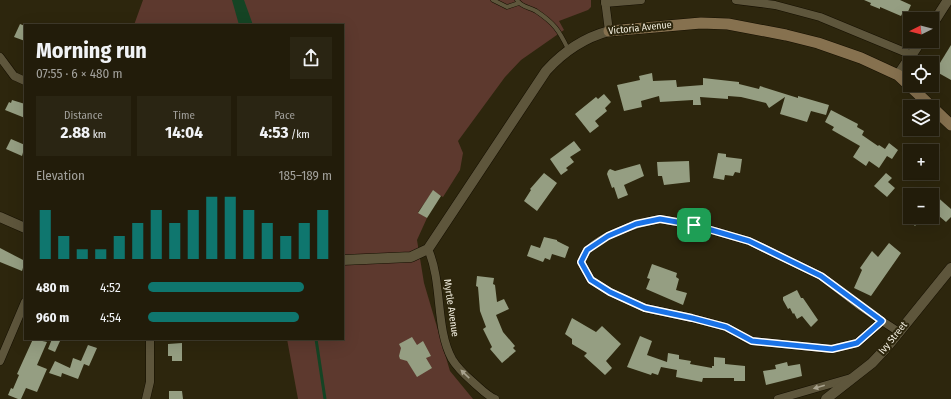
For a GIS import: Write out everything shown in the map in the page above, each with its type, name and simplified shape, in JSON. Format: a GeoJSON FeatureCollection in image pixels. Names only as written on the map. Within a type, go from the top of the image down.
{"type":"FeatureCollection","features":[{"type":"Feature","properties":{"kind":"main road","name":"Victoria Avenue"},"geometry":{"type":"LineString","coordinates":[[609,31],[700,23],[728,24],[754,28],[818,43],[861,58],[898,75],[925,100]]}},
{"type":"Feature","properties":{"kind":"main road","name":"Victoria Avenue"},"geometry":{"type":"LineString","coordinates":[[939,114],[951,125]]}},
{"type":"Feature","properties":{"kind":"street"},"geometry":{"type":"LineString","coordinates":[[609,31],[605,1],[641,0]]}},
{"type":"Feature","properties":{"kind":"street"},"geometry":{"type":"LineString","coordinates":[[736,0],[775,6],[820,17],[912,55]]}},
{"type":"Feature","properties":{"kind":"street"},"geometry":{"type":"LineString","coordinates":[[939,14],[948,0]]}},
{"type":"Feature","properties":{"kind":"street","name":"Victoria Avenue"},"geometry":{"type":"LineString","coordinates":[[428,249],[540,78],[556,60],[569,49],[589,37],[609,31]]}},
{"type":"Feature","properties":{"kind":"street"},"geometry":{"type":"LineString","coordinates":[[898,75],[916,48]]}},
{"type":"Feature","properties":{"kind":"street"},"geometry":{"type":"LineString","coordinates":[[0,58],[14,76],[24,81]]}},
{"type":"Feature","properties":{"kind":"street"},"geometry":{"type":"LineString","coordinates":[[0,217],[24,228]]}},
{"type":"Feature","properties":{"kind":"street"},"geometry":{"type":"LineString","coordinates":[[882,321],[857,343],[832,349],[752,341],[726,327],[645,308],[610,292],[591,280],[581,262],[587,250],[608,236],[636,224],[660,219],[694,225],[749,241],[821,276],[899,332]]}},
{"type":"Feature","properties":{"kind":"street"},"geometry":{"type":"LineString","coordinates":[[344,260],[411,257],[428,249]]}},
{"type":"Feature","properties":{"kind":"street","name":"Myrtle Avenue"},"geometry":{"type":"LineString","coordinates":[[428,249],[434,262],[443,330],[449,353],[461,371],[488,395],[495,399]]}},
{"type":"Feature","properties":{"kind":"street","name":"Ivy Street"},"geometry":{"type":"LineString","coordinates":[[826,399],[872,363],[951,268]]}},
{"type":"Feature","properties":{"kind":"street"},"geometry":{"type":"LineString","coordinates":[[0,361],[24,304]]}},
{"type":"Feature","properties":{"kind":"street"},"geometry":{"type":"LineString","coordinates":[[146,399],[150,382],[150,340]]}},
{"type":"Feature","properties":{"kind":"street"},"geometry":{"type":"LineString","coordinates":[[785,398],[851,378]]}},
{"type":"Feature","properties":{"kind":"lane"},"geometry":{"type":"LineString","coordinates":[[493,0],[507,7],[518,2],[535,10],[558,28],[569,49]]}},
{"type":"Feature","properties":{"kind":"shaded area"},"geometry":{"type":"Polygon","coordinates":[[[143,0],[591,0],[591,7],[588,10],[559,21],[564,30],[521,60],[505,77],[458,141],[463,153],[460,170],[443,197],[433,191],[418,212],[427,218],[417,240],[424,283],[450,371],[473,399],[298,399],[287,340],[344,340],[344,24],[134,24],[143,0]]]}},
{"type":"Feature","properties":{"kind":"shaded area"},"geometry":{"type":"Polygon","coordinates":[[[232,0],[244,0],[253,24],[239,24],[232,0]]]}},
{"type":"Feature","properties":{"kind":"building"},"geometry":{"type":"Polygon","coordinates":[[[864,0],[900,0],[911,5],[908,12],[903,12],[901,16],[880,7],[880,9],[870,5],[871,3],[864,0]]]}},
{"type":"Feature","properties":{"kind":"building"},"geometry":{"type":"Polygon","coordinates":[[[20,24],[24,26],[24,41],[14,37],[20,24]]]}},
{"type":"Feature","properties":{"kind":"building"},"geometry":{"type":"Polygon","coordinates":[[[951,45],[951,80],[939,73],[939,64],[951,45]]]}},
{"type":"Feature","properties":{"kind":"building"},"geometry":{"type":"Polygon","coordinates":[[[652,73],[653,81],[676,80],[677,87],[703,85],[703,78],[739,82],[739,84],[759,89],[760,86],[798,98],[798,96],[829,105],[826,115],[811,111],[807,122],[780,114],[785,97],[769,108],[766,103],[741,97],[728,96],[728,99],[700,97],[701,105],[693,105],[693,100],[660,102],[659,96],[641,101],[642,107],[624,111],[617,85],[640,80],[639,76],[652,73]]]}},
{"type":"Feature","properties":{"kind":"building"},"geometry":{"type":"Polygon","coordinates":[[[604,94],[611,102],[605,108],[607,111],[595,121],[599,126],[590,133],[575,114],[596,97],[598,99],[604,94]]]}},
{"type":"Feature","properties":{"kind":"building"},"geometry":{"type":"Polygon","coordinates":[[[12,100],[24,104],[24,118],[5,110],[9,102],[11,103],[12,100]]]}},
{"type":"Feature","properties":{"kind":"building"},"geometry":{"type":"Polygon","coordinates":[[[831,110],[858,124],[857,127],[864,131],[862,135],[878,146],[879,145],[885,149],[889,143],[898,150],[892,159],[887,156],[879,168],[869,161],[866,166],[853,157],[860,146],[832,130],[834,127],[825,122],[831,110]]]}},
{"type":"Feature","properties":{"kind":"building"},"geometry":{"type":"Polygon","coordinates":[[[11,139],[24,145],[22,156],[6,149],[11,139]]]}},
{"type":"Feature","properties":{"kind":"building"},"geometry":{"type":"Polygon","coordinates":[[[574,141],[581,150],[570,157],[574,162],[566,168],[568,170],[561,175],[550,159],[574,141]]]}},
{"type":"Feature","properties":{"kind":"building"},"geometry":{"type":"Polygon","coordinates":[[[718,153],[726,154],[726,157],[742,159],[740,173],[735,172],[733,176],[725,175],[724,180],[713,178],[718,153]]]}},
{"type":"Feature","properties":{"kind":"building"},"geometry":{"type":"Polygon","coordinates":[[[689,161],[690,182],[664,185],[662,176],[658,176],[657,162],[689,161]]]}},
{"type":"Feature","properties":{"kind":"building"},"geometry":{"type":"Polygon","coordinates":[[[640,164],[644,176],[624,185],[628,195],[618,199],[607,174],[608,171],[610,169],[615,171],[640,164]]]}},
{"type":"Feature","properties":{"kind":"building"},"geometry":{"type":"Polygon","coordinates":[[[544,173],[557,183],[537,211],[524,201],[531,190],[530,189],[544,173]]]}},
{"type":"Feature","properties":{"kind":"building"},"geometry":{"type":"Polygon","coordinates":[[[886,173],[892,178],[888,182],[895,188],[887,197],[874,186],[886,173]]]}},
{"type":"Feature","properties":{"kind":"building"},"geometry":{"type":"Polygon","coordinates":[[[433,190],[441,196],[427,218],[418,213],[433,190]]]}},
{"type":"Feature","properties":{"kind":"building"},"geometry":{"type":"Polygon","coordinates":[[[939,198],[951,209],[951,217],[946,222],[939,216],[939,198]]]}},
{"type":"Feature","properties":{"kind":"building"},"geometry":{"type":"Polygon","coordinates":[[[544,237],[557,240],[569,247],[565,258],[552,254],[550,260],[545,258],[543,262],[527,256],[531,245],[540,248],[544,237]]]}},
{"type":"Feature","properties":{"kind":"building"},"geometry":{"type":"Polygon","coordinates":[[[889,243],[901,253],[871,296],[854,288],[862,270],[860,268],[872,251],[878,257],[889,243]]]}},
{"type":"Feature","properties":{"kind":"building"},"geometry":{"type":"Polygon","coordinates":[[[0,248],[24,260],[24,264],[22,271],[0,262],[0,248]]]}},
{"type":"Feature","properties":{"kind":"building"},"geometry":{"type":"Polygon","coordinates":[[[652,264],[677,273],[676,277],[679,279],[676,290],[687,293],[683,305],[646,289],[650,279],[647,278],[652,264]]]}},
{"type":"Feature","properties":{"kind":"building"},"geometry":{"type":"Polygon","coordinates":[[[477,276],[494,278],[493,284],[495,285],[497,302],[504,299],[509,309],[496,315],[503,332],[515,346],[513,348],[516,351],[502,363],[490,349],[492,347],[483,329],[486,327],[480,311],[478,287],[476,286],[477,276]]]}},
{"type":"Feature","properties":{"kind":"building"},"geometry":{"type":"Polygon","coordinates":[[[797,290],[801,298],[803,298],[818,320],[811,327],[802,316],[797,319],[790,308],[788,309],[783,300],[783,297],[797,290]]]}},
{"type":"Feature","properties":{"kind":"building"},"geometry":{"type":"Polygon","coordinates":[[[572,318],[596,332],[602,326],[621,344],[606,361],[612,368],[605,375],[584,356],[587,353],[572,344],[572,339],[565,334],[572,318]]]}},
{"type":"Feature","properties":{"kind":"building"},"geometry":{"type":"Polygon","coordinates":[[[640,336],[652,341],[647,355],[667,362],[668,353],[679,355],[679,359],[691,361],[690,364],[712,368],[712,366],[714,366],[714,357],[725,358],[725,364],[745,366],[745,381],[734,381],[734,378],[703,378],[702,382],[676,377],[677,370],[661,367],[658,375],[652,373],[651,375],[627,367],[640,336]]]}},
{"type":"Feature","properties":{"kind":"building"},"geometry":{"type":"Polygon","coordinates":[[[412,337],[417,345],[423,341],[431,356],[426,358],[432,368],[417,377],[407,361],[400,359],[399,356],[401,348],[399,344],[412,337]]]}},
{"type":"Feature","properties":{"kind":"building"},"geometry":{"type":"Polygon","coordinates":[[[33,340],[47,342],[37,365],[47,369],[37,392],[26,388],[21,399],[8,395],[11,388],[13,389],[19,375],[17,374],[33,340]]]}},
{"type":"Feature","properties":{"kind":"building"},"geometry":{"type":"Polygon","coordinates":[[[52,340],[60,341],[55,352],[48,349],[52,340]]]}},
{"type":"Feature","properties":{"kind":"building"},"geometry":{"type":"Polygon","coordinates":[[[182,343],[182,361],[172,361],[172,356],[168,356],[168,344],[182,343]]]}},
{"type":"Feature","properties":{"kind":"building"},"geometry":{"type":"Polygon","coordinates":[[[88,345],[97,348],[89,366],[84,364],[78,379],[62,373],[61,377],[49,373],[55,361],[70,368],[73,358],[81,361],[88,345]]]}},
{"type":"Feature","properties":{"kind":"building"},"geometry":{"type":"Polygon","coordinates":[[[787,362],[788,366],[800,364],[802,376],[766,385],[763,371],[776,369],[775,365],[787,362]]]}},
{"type":"Feature","properties":{"kind":"building"},"geometry":{"type":"Polygon","coordinates":[[[169,391],[182,391],[183,399],[169,399],[169,391]]]}},
{"type":"Feature","properties":{"kind":"waterway"},"geometry":{"type":"LineString","coordinates":[[316,340],[325,399]]}},
{"type":"Feature","properties":{"kind":"route"},"geometry":{"type":"LineString","coordinates":[[660,219],[694,225],[749,241],[821,276],[861,307],[882,321],[857,343],[832,349],[752,341],[726,327],[645,308],[610,292],[591,280],[581,262],[587,250],[608,236],[636,224],[660,219]]}}]}
